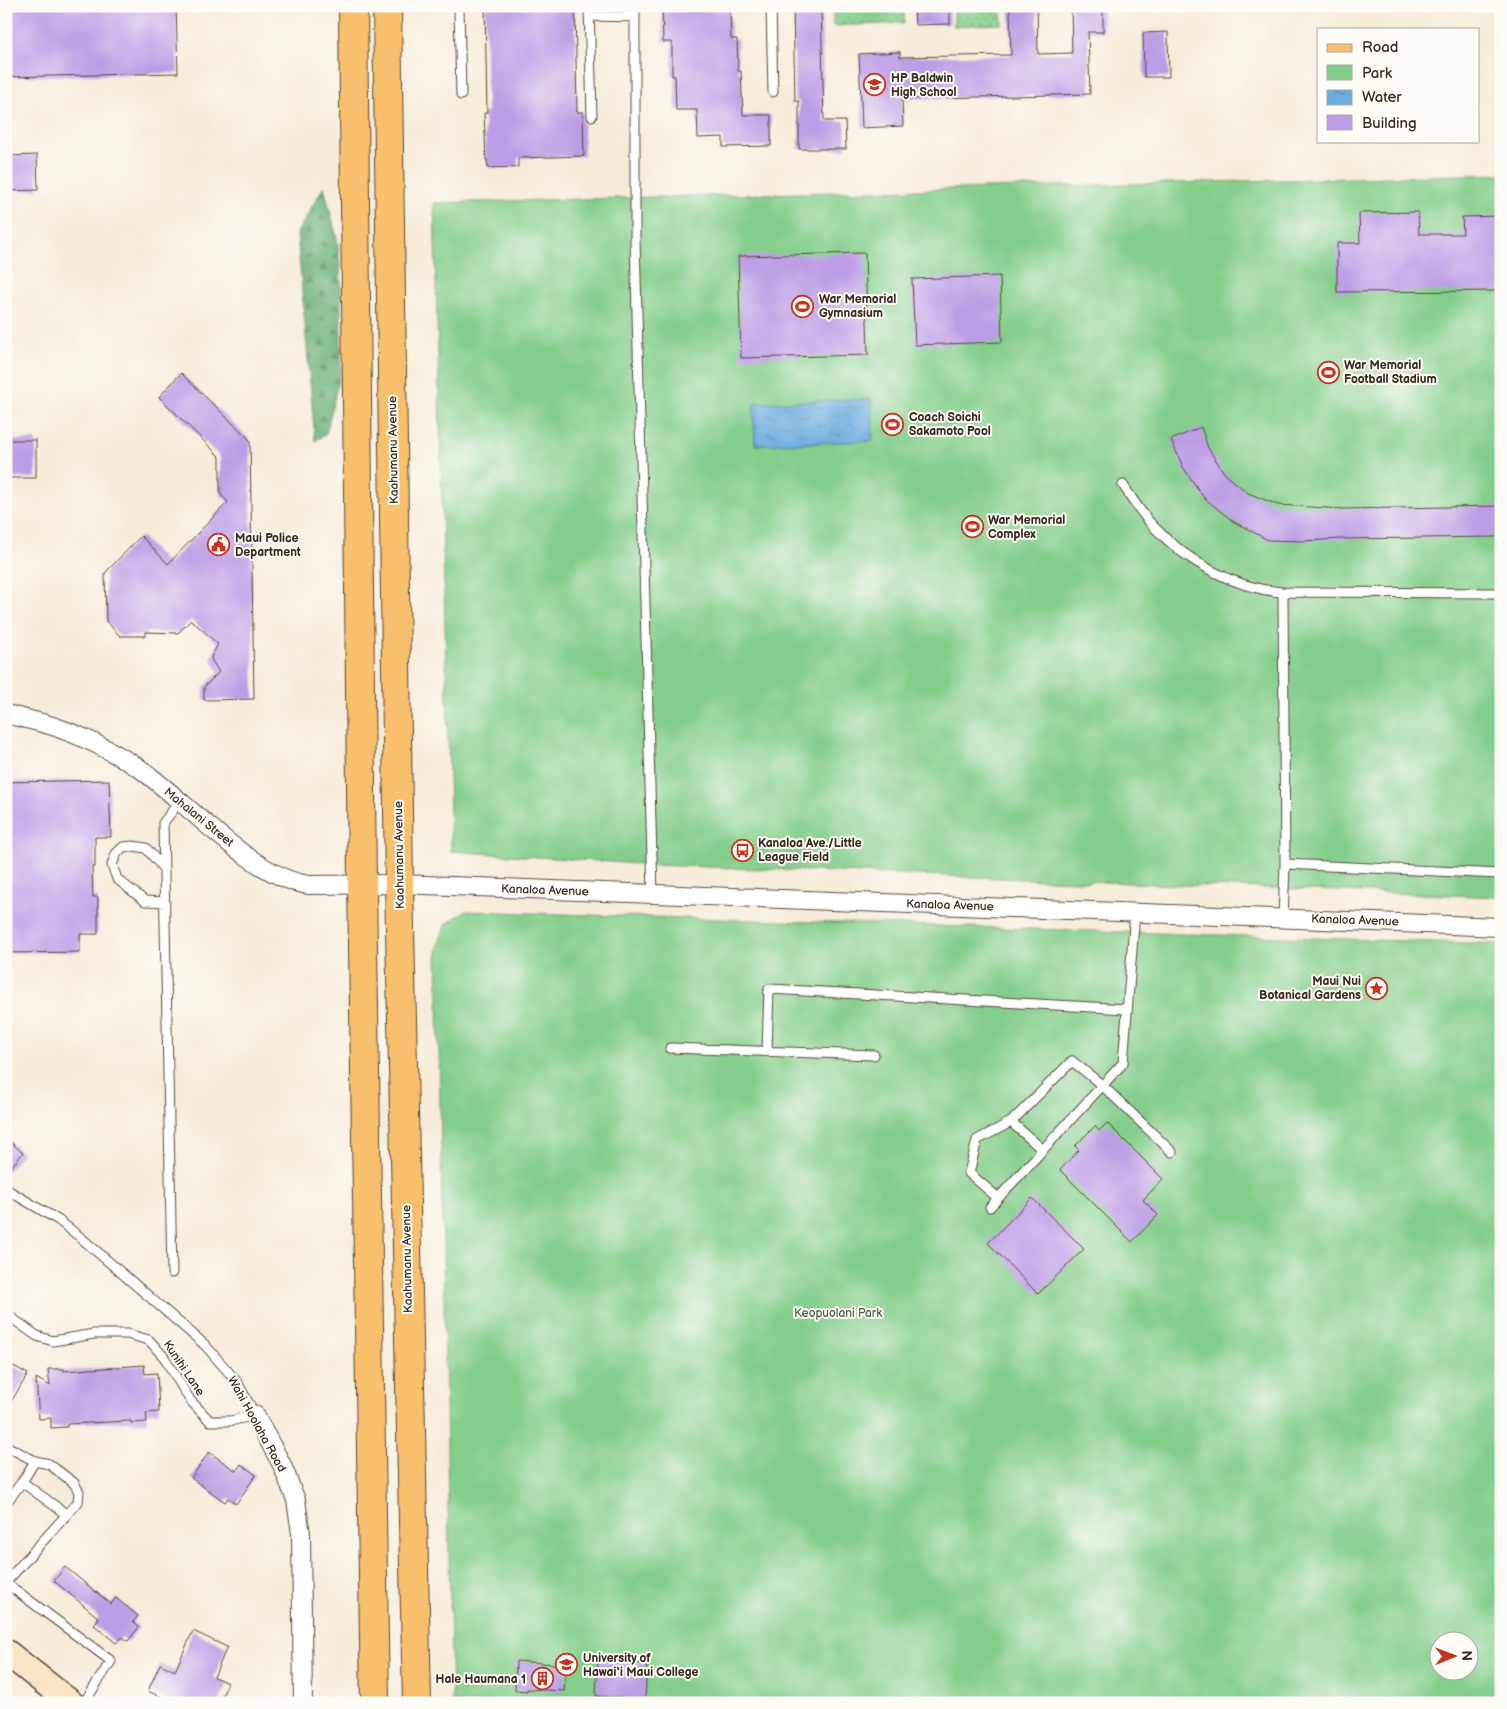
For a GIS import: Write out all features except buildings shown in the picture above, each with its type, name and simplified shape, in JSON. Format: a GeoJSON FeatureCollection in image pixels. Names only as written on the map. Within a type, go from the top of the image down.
{"type":"FeatureCollection","features":[{"type":"Feature","properties":{"kind":"main road"},"geometry":{"type":"LineString","coordinates":[[353,6],[362,884],[375,1703]]}},
{"type":"Feature","properties":{"kind":"main road","name":"Kaahumanu Avenue"},"geometry":{"type":"LineString","coordinates":[[387,6],[399,884],[417,1703]]}},
{"type":"Feature","properties":{"kind":"street","name":"Mahalani Street"},"geometry":{"type":"LineString","coordinates":[[6,714],[60,728],[90,741],[138,768],[246,856],[284,878],[296,883],[309,885],[399,884]]}},
{"type":"Feature","properties":{"kind":"street","name":"Kanaloa Avenue"},"geometry":{"type":"LineString","coordinates":[[399,884],[1501,927]]}},
{"type":"Feature","properties":{"kind":"street","name":"Wahi Hoolaha Road"},"geometry":{"type":"LineString","coordinates":[[255,1415],[282,1465],[296,1500],[301,1534],[303,1703]]}},
{"type":"Feature","properties":{"kind":"street"},"geometry":{"type":"LineString","coordinates":[[6,1652],[71,1703]]}},
{"type":"Feature","properties":{"kind":"lane"},"geometry":{"type":"LineString","coordinates":[[459,6],[461,95]]}},
{"type":"Feature","properties":{"kind":"lane"},"geometry":{"type":"LineString","coordinates":[[635,6],[635,240],[653,895]]}},
{"type":"Feature","properties":{"kind":"lane"},"geometry":{"type":"LineString","coordinates":[[772,6],[773,92]]}},
{"type":"Feature","properties":{"kind":"lane"},"geometry":{"type":"LineString","coordinates":[[592,116],[589,11],[635,17]]}},
{"type":"Feature","properties":{"kind":"lane"},"geometry":{"type":"LineString","coordinates":[[1123,485],[1137,507],[1155,528],[1175,546],[1196,562],[1244,584],[1270,591],[1283,592],[1501,593]]}},
{"type":"Feature","properties":{"kind":"lane"},"geometry":{"type":"LineString","coordinates":[[1283,592],[1284,918]]}},
{"type":"Feature","properties":{"kind":"lane"},"geometry":{"type":"LineString","coordinates":[[172,1273],[163,823],[180,801]]}},
{"type":"Feature","properties":{"kind":"lane"},"geometry":{"type":"LineString","coordinates":[[164,869],[146,848],[134,846],[123,848],[116,854],[112,865],[117,879],[145,901],[165,902]]}},
{"type":"Feature","properties":{"kind":"lane"},"geometry":{"type":"LineString","coordinates":[[1285,864],[1501,874]]}},
{"type":"Feature","properties":{"kind":"lane"},"geometry":{"type":"LineString","coordinates":[[990,1207],[1123,1063],[1135,912]]}},
{"type":"Feature","properties":{"kind":"lane"},"geometry":{"type":"LineString","coordinates":[[767,1051],[769,989],[1127,1009]]}},
{"type":"Feature","properties":{"kind":"lane"},"geometry":{"type":"LineString","coordinates":[[670,1048],[874,1056]]}},
{"type":"Feature","properties":{"kind":"lane"},"geometry":{"type":"LineString","coordinates":[[998,1198],[969,1173],[977,1140],[1011,1122],[1072,1061],[1102,1085],[1172,1152]]}},
{"type":"Feature","properties":{"kind":"lane"},"geometry":{"type":"LineString","coordinates":[[1011,1122],[1043,1150]]}},
{"type":"Feature","properties":{"kind":"lane","name":"Wahi Hoolaha Road"},"geometry":{"type":"LineString","coordinates":[[6,1189],[58,1220],[206,1345],[237,1382],[255,1415]]}},
{"type":"Feature","properties":{"kind":"lane","name":"Kunihi Lane"},"geometry":{"type":"LineString","coordinates":[[6,1314],[37,1336],[53,1341],[94,1334],[127,1334],[149,1340],[164,1357],[190,1400],[210,1421],[230,1421],[255,1415]]}},
{"type":"Feature","properties":{"kind":"lane"},"geometry":{"type":"LineString","coordinates":[[6,1446],[35,1461],[49,1464],[74,1483],[79,1492],[78,1502],[6,1583],[111,1661],[84,1703]]}},
{"type":"Feature","properties":{"kind":"lane"},"geometry":{"type":"LineString","coordinates":[[6,1503],[35,1461]]}},
{"type":"Feature","properties":{"kind":"lane"},"geometry":{"type":"LineString","coordinates":[[22,1482],[66,1514]]}},
{"type":"Feature","properties":{"kind":"green space"},"geometry":{"type":"Polygon","coordinates":[[[833,6],[904,6],[904,23],[833,26],[833,6]]]}},
{"type":"Feature","properties":{"kind":"green space"},"geometry":{"type":"Polygon","coordinates":[[[954,6],[1001,6],[1002,24],[954,26],[954,6]]]}},
{"type":"Feature","properties":{"kind":"green space","name":"War Memorial Complex"},"geometry":{"type":"Polygon","coordinates":[[[1501,174],[1501,897],[654,865],[451,851],[434,203],[1501,174]]]}},
{"type":"Feature","properties":{"kind":"green space"},"geometry":{"type":"Polygon","coordinates":[[[324,186],[338,243],[341,280],[341,370],[326,434],[315,441],[297,233],[324,186]]]}},
{"type":"Feature","properties":{"kind":"green space","name":"Keopuolani Park"},"geometry":{"type":"Polygon","coordinates":[[[465,911],[1501,944],[1501,1703],[452,1703],[437,950],[445,925],[465,911]]]}},
{"type":"Feature","properties":{"kind":"water"},"geometry":{"type":"Polygon","coordinates":[[[872,399],[873,441],[755,445],[753,403],[872,399]]]}},
{"type":"Feature","properties":{"kind":"place","name":"HP Baldwin High School"},"geometry":{"type":"Point","coordinates":[875,85]}},
{"type":"Feature","properties":{"kind":"place","name":"War Memorial Gymnasium"},"geometry":{"type":"Point","coordinates":[803,306]}},
{"type":"Feature","properties":{"kind":"place","name":"War Memorial Football Stadium"},"geometry":{"type":"Point","coordinates":[1328,372]}},
{"type":"Feature","properties":{"kind":"place","name":"Coach Soichi Sakamoto Pool"},"geometry":{"type":"Point","coordinates":[893,424]}},
{"type":"Feature","properties":{"kind":"place","name":"War Memorial Complex"},"geometry":{"type":"Point","coordinates":[972,527]}},
{"type":"Feature","properties":{"kind":"place","name":"Maui Police Department"},"geometry":{"type":"Point","coordinates":[219,545]}},
{"type":"Feature","properties":{"kind":"place","name":"Kanaloa Ave./Little League Field"},"geometry":{"type":"Point","coordinates":[742,850]}},
{"type":"Feature","properties":{"kind":"place","name":"Maui Nui Botanical Gardens"},"geometry":{"type":"Point","coordinates":[1377,988]}},
{"type":"Feature","properties":{"kind":"place","name":"University of Hawai‘i Maui College"},"geometry":{"type":"Point","coordinates":[567,1665]}},
{"type":"Feature","properties":{"kind":"place","name":"Hale Haumana 1"},"geometry":{"type":"Point","coordinates":[542,1679]}}]}
